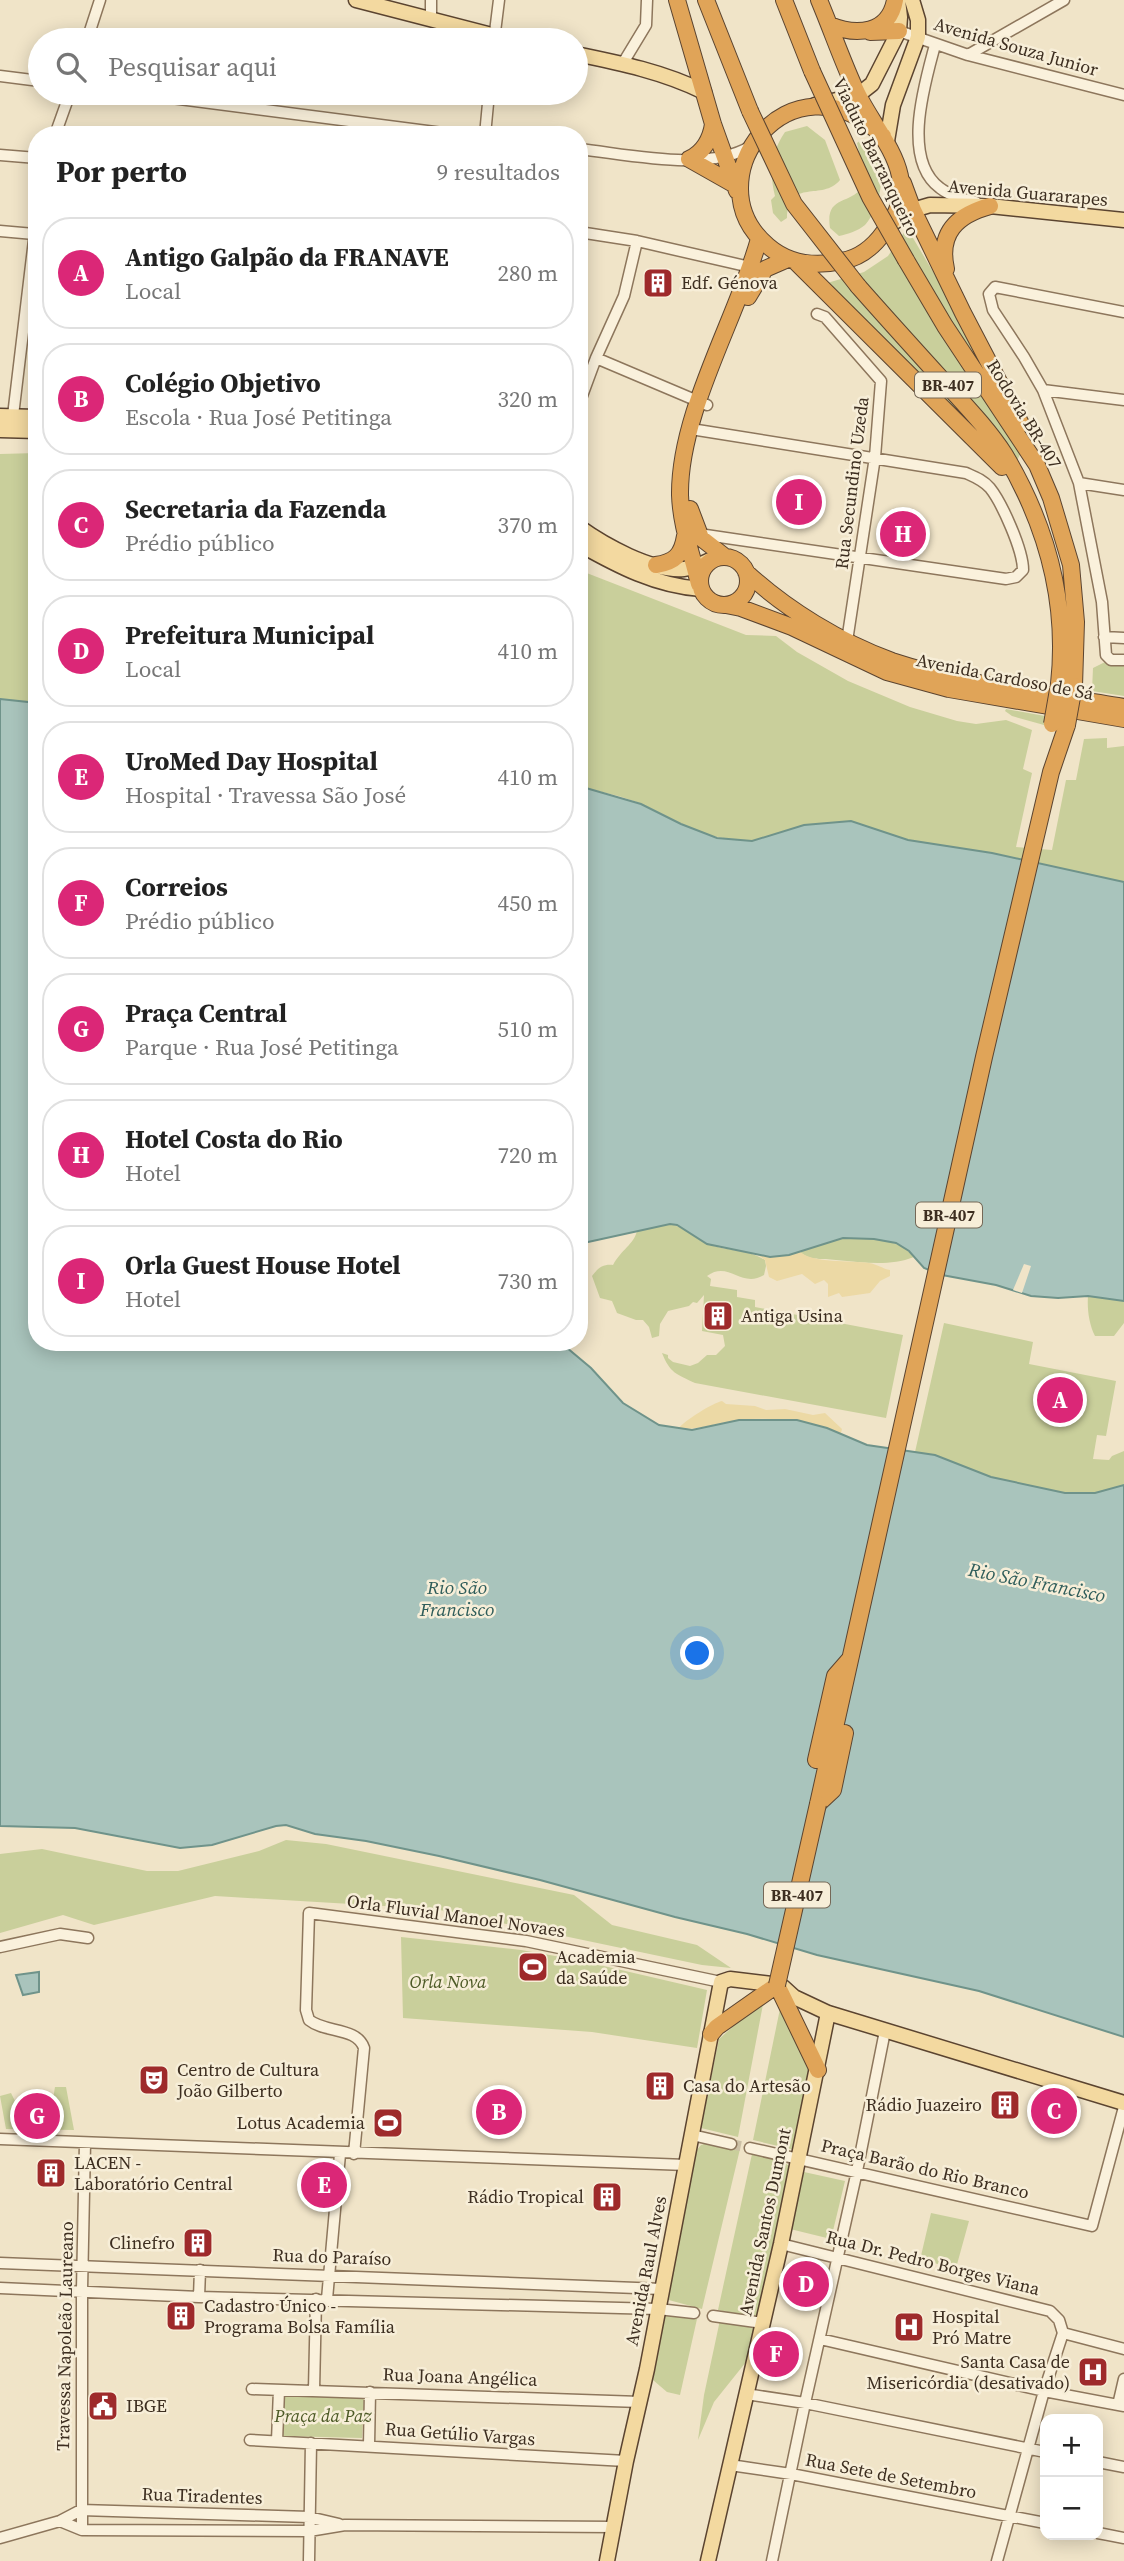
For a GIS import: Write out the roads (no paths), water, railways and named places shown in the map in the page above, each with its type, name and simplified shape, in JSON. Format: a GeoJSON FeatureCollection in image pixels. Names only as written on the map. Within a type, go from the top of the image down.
{"type":"FeatureCollection","features":[{"type":"Feature","properties":{"kind":"highway"},"geometry":{"type":"LineString","coordinates":[[677,0],[713,124],[745,213],[759,239],[792,260],[997,460],[1025,494]]}},
{"type":"Feature","properties":{"kind":"highway","name":"BR-407"},"geometry":{"type":"LineString","coordinates":[[706,0],[750,111],[794,204],[858,286],[972,413],[1004,454],[1025,494],[1045,544],[1057,586],[1067,685],[1049,746],[1051,772],[984,1057],[851,1658],[855,1682],[833,1790],[818,1804]]}},
{"type":"Feature","properties":{"kind":"highway","name":"Viaduto Barranqueiro"},"geometry":{"type":"LineString","coordinates":[[784,0],[812,71],[870,197],[906,260]]}},
{"type":"Feature","properties":{"kind":"highway"},"geometry":{"type":"LineString","coordinates":[[819,0],[858,95],[895,157],[913,210],[987,361],[1028,437],[1037,465]]}},
{"type":"Feature","properties":{"kind":"highway"},"geometry":{"type":"LineString","coordinates":[[868,32],[887,17],[896,0]]}},
{"type":"Feature","properties":{"kind":"highway"},"geometry":{"type":"LineString","coordinates":[[830,25],[853,32],[899,31]]}},
{"type":"Feature","properties":{"kind":"highway"},"geometry":{"type":"LineString","coordinates":[[745,213],[740,191],[742,168],[751,146],[765,128],[785,114],[808,107],[829,106],[849,111],[868,121],[885,138]]}},
{"type":"Feature","properties":{"kind":"highway"},"geometry":{"type":"LineString","coordinates":[[713,124],[707,144],[689,159],[735,185]]}},
{"type":"Feature","properties":{"kind":"highway"},"geometry":{"type":"LineString","coordinates":[[703,403],[753,287],[765,269],[792,260],[823,265],[850,260],[874,245],[891,224],[900,200],[900,174]]}},
{"type":"Feature","properties":{"kind":"highway"},"geometry":{"type":"LineString","coordinates":[[948,282],[943,251],[950,230],[966,215],[990,206]]}},
{"type":"Feature","properties":{"kind":"highway"},"geometry":{"type":"LineString","coordinates":[[710,561],[692,534],[680,494],[682,472],[759,239]]}},
{"type":"Feature","properties":{"kind":"highway","name":"Rodovia BR-407"},"geometry":{"type":"LineString","coordinates":[[906,260],[945,326],[1037,465],[1051,498],[1071,565],[1076,622],[1067,685]]}},
{"type":"Feature","properties":{"kind":"highway"},"geometry":{"type":"LineString","coordinates":[[692,534],[704,541],[710,561]]}},
{"type":"Feature","properties":{"kind":"highway"},"geometry":{"type":"LineString","coordinates":[[656,565],[677,558],[692,534]]}},
{"type":"Feature","properties":{"kind":"highway"},"geometry":{"type":"LineString","coordinates":[[710,561],[738,561],[746,572],[748,579],[744,593],[740,599],[726,605],[711,601],[700,587],[701,571],[710,561]]}},
{"type":"Feature","properties":{"kind":"highway","name":"Avenida Cardoso de Sá"},"geometry":{"type":"LineString","coordinates":[[746,572],[813,622],[847,641],[892,660],[949,676],[1124,706]]}},
{"type":"Feature","properties":{"kind":"highway","name":"Avenida Cardoso de Sá"},"geometry":{"type":"LineString","coordinates":[[726,605],[798,629],[887,672],[949,689],[1124,719]]}},
{"type":"Feature","properties":{"kind":"highway","name":"BR-407"},"geometry":{"type":"LineString","coordinates":[[780,1986],[818,1804],[811,1781],[835,1676],[851,1658]]}},
{"type":"Feature","properties":{"kind":"highway"},"geometry":{"type":"LineString","coordinates":[[714,2031],[780,1986],[818,2070]]}},
{"type":"Feature","properties":{"kind":"main road"},"geometry":{"type":"LineString","coordinates":[[356,0],[409,7],[431,20],[458,28]]}},
{"type":"Feature","properties":{"kind":"main road"},"geometry":{"type":"LineString","coordinates":[[808,107],[858,95],[873,83],[899,31],[900,17],[896,0]]}},
{"type":"Feature","properties":{"kind":"main road"},"geometry":{"type":"LineString","coordinates":[[885,138],[892,105],[918,37],[918,20],[912,0]]}},
{"type":"Feature","properties":{"kind":"main road"},"geometry":{"type":"LineString","coordinates":[[588,56],[623,63],[686,83],[704,92]]}},
{"type":"Feature","properties":{"kind":"main road","name":"Avenida Guararapes"},"geometry":{"type":"LineString","coordinates":[[891,224],[913,210],[930,205],[990,206],[1124,220]]}},
{"type":"Feature","properties":{"kind":"main road"},"geometry":{"type":"LineString","coordinates":[[6,423],[28,419]]}},
{"type":"Feature","properties":{"kind":"main road"},"geometry":{"type":"LineString","coordinates":[[6,423],[28,429]]}},
{"type":"Feature","properties":{"kind":"main road"},"geometry":{"type":"LineString","coordinates":[[588,532],[625,554],[656,565],[678,569],[710,561]]}},
{"type":"Feature","properties":{"kind":"main road"},"geometry":{"type":"LineString","coordinates":[[588,549],[625,569],[667,585],[700,587]]}},
{"type":"Feature","properties":{"kind":"main road"},"geometry":{"type":"LineString","coordinates":[[721,1984],[730,1979],[780,1986],[794,1997],[828,2013],[1124,2105]]}},
{"type":"Feature","properties":{"kind":"main road","name":"Avenida Raul Alves"},"geometry":{"type":"LineString","coordinates":[[607,2561],[714,2031],[721,1984]]}},
{"type":"Feature","properties":{"kind":"main road","name":"Avenida Santos Dumont"},"geometry":{"type":"LineString","coordinates":[[712,2560],[828,2013]]}},
{"type":"Feature","properties":{"kind":"street"},"geometry":{"type":"LineString","coordinates":[[91,28],[100,0]]}},
{"type":"Feature","properties":{"kind":"street"},"geometry":{"type":"LineString","coordinates":[[431,0],[431,20]]}},
{"type":"Feature","properties":{"kind":"street"},"geometry":{"type":"LineString","coordinates":[[496,28],[499,0]]}},
{"type":"Feature","properties":{"kind":"street"},"geometry":{"type":"LineString","coordinates":[[623,63],[646,25],[647,0]]}},
{"type":"Feature","properties":{"kind":"street"},"geometry":{"type":"LineString","coordinates":[[968,55],[1064,0]]}},
{"type":"Feature","properties":{"kind":"street","name":"Avenida Souza Junior"},"geometry":{"type":"LineString","coordinates":[[899,31],[968,55],[1124,95]]}},
{"type":"Feature","properties":{"kind":"street"},"geometry":{"type":"LineString","coordinates":[[935,45],[918,124],[926,169],[939,188],[990,206]]}},
{"type":"Feature","properties":{"kind":"street"},"geometry":{"type":"LineString","coordinates":[[0,76],[28,80]]}},
{"type":"Feature","properties":{"kind":"street"},"geometry":{"type":"LineString","coordinates":[[58,126],[66,105]]}},
{"type":"Feature","properties":{"kind":"street"},"geometry":{"type":"LineString","coordinates":[[226,105],[388,126]]}},
{"type":"Feature","properties":{"kind":"street"},"geometry":{"type":"LineString","coordinates":[[486,126],[488,105]]}},
{"type":"Feature","properties":{"kind":"street"},"geometry":{"type":"LineString","coordinates":[[588,150],[689,159],[725,157],[751,146]]}},
{"type":"Feature","properties":{"kind":"street"},"geometry":{"type":"LineString","coordinates":[[0,155],[28,157]]}},
{"type":"Feature","properties":{"kind":"street"},"geometry":{"type":"LineString","coordinates":[[0,231],[28,233]]}},
{"type":"Feature","properties":{"kind":"street"},"geometry":{"type":"LineString","coordinates":[[588,233],[637,241],[750,267]]}},
{"type":"Feature","properties":{"kind":"street"},"geometry":{"type":"LineString","coordinates":[[588,380],[624,296],[637,241]]}},
{"type":"Feature","properties":{"kind":"street"},"geometry":{"type":"LineString","coordinates":[[6,423],[28,279]]}},
{"type":"Feature","properties":{"kind":"street"},"geometry":{"type":"LineString","coordinates":[[1124,312],[995,287],[989,294],[993,310],[1042,390],[1079,482],[1102,602],[1106,655],[1111,660],[1124,660]]}},
{"type":"Feature","properties":{"kind":"street"},"geometry":{"type":"LineString","coordinates":[[24,309],[28,309]]}},
{"type":"Feature","properties":{"kind":"street","name":"Rua Secundino Uzeda"},"geometry":{"type":"LineString","coordinates":[[817,314],[824,315],[881,381],[875,457],[847,641]]}},
{"type":"Feature","properties":{"kind":"street"},"geometry":{"type":"LineString","coordinates":[[596,358],[703,403]]}},
{"type":"Feature","properties":{"kind":"street"},"geometry":{"type":"LineString","coordinates":[[1042,390],[1124,400]]}},
{"type":"Feature","properties":{"kind":"street"},"geometry":{"type":"LineString","coordinates":[[692,534],[1006,579],[1022,573],[1022,558],[998,500],[982,480],[966,473],[875,457],[696,430]]}},
{"type":"Feature","properties":{"kind":"street"},"geometry":{"type":"LineString","coordinates":[[1079,482],[1124,490]]}},
{"type":"Feature","properties":{"kind":"street"},"geometry":{"type":"LineString","coordinates":[[1104,637],[1124,638]]}},
{"type":"Feature","properties":{"kind":"street","name":"Orla Fluvial Manoel Novaes"},"geometry":{"type":"LineString","coordinates":[[354,2154],[364,2048],[359,2038],[354,2035],[323,2028],[309,2020],[306,2010],[309,1913],[526,1941],[721,1984]]}},
{"type":"Feature","properties":{"kind":"street"},"geometry":{"type":"LineString","coordinates":[[0,1947],[60,1934],[88,1938]]}},
{"type":"Feature","properties":{"kind":"street"},"geometry":{"type":"LineString","coordinates":[[772,2561],[885,2031]]}},
{"type":"Feature","properties":{"kind":"street","name":"Praça Barão do Rio Branco"},"geometry":{"type":"LineString","coordinates":[[750,2148],[1092,2226],[1124,2105]]}},
{"type":"Feature","properties":{"kind":"street"},"geometry":{"type":"LineString","coordinates":[[692,2135],[731,2144]]}},
{"type":"Feature","properties":{"kind":"street"},"geometry":{"type":"LineString","coordinates":[[0,2139],[340,2154],[686,2165]]}},
{"type":"Feature","properties":{"kind":"street","name":"Travessa Napoleão Laureano"},"geometry":{"type":"LineString","coordinates":[[82,2530],[85,2143]]}},
{"type":"Feature","properties":{"kind":"street"},"geometry":{"type":"LineString","coordinates":[[314,2390],[321,2299],[329,2274],[340,2154]]}},
{"type":"Feature","properties":{"kind":"street","name":"Rua Dr. Pedro Borges Viana"},"geometry":{"type":"LineString","coordinates":[[780,2244],[1050,2311],[1059,2319],[1063,2333]]}},
{"type":"Feature","properties":{"kind":"street","name":"Rua do Paraíso"},"geometry":{"type":"LineString","coordinates":[[0,2263],[662,2289]]}},
{"type":"Feature","properties":{"kind":"street"},"geometry":{"type":"LineString","coordinates":[[200,2270],[200,2297]]}},
{"type":"Feature","properties":{"kind":"street"},"geometry":{"type":"LineString","coordinates":[[0,2288],[200,2297],[658,2309],[694,2313]]}},
{"type":"Feature","properties":{"kind":"street"},"geometry":{"type":"LineString","coordinates":[[713,2316],[763,2323]]}},
{"type":"Feature","properties":{"kind":"street"},"geometry":{"type":"LineString","coordinates":[[997,2561],[1044,2391],[1063,2333],[1124,2348]]}},
{"type":"Feature","properties":{"kind":"street"},"geometry":{"type":"LineString","coordinates":[[820,2339],[1121,2406],[1124,2379]]}},
{"type":"Feature","properties":{"kind":"street","name":"Rua Joana Angélica"},"geometry":{"type":"LineString","coordinates":[[252,2389],[640,2402]]}},
{"type":"Feature","properties":{"kind":"street"},"geometry":{"type":"LineString","coordinates":[[277,2441],[279,2390]]}},
{"type":"Feature","properties":{"kind":"street"},"geometry":{"type":"LineString","coordinates":[[369,2445],[370,2392]]}},
{"type":"Feature","properties":{"kind":"street"},"geometry":{"type":"LineString","coordinates":[[746,2394],[805,2403],[1040,2451]]}},
{"type":"Feature","properties":{"kind":"street","name":"Rua Getúlio Vargas"},"geometry":{"type":"LineString","coordinates":[[250,2440],[625,2462]]}},
{"type":"Feature","properties":{"kind":"street"},"geometry":{"type":"LineString","coordinates":[[309,2561],[311,2443]]}},
{"type":"Feature","properties":{"kind":"street"},"geometry":{"type":"LineString","coordinates":[[1103,2463],[1124,2467]]}},
{"type":"Feature","properties":{"kind":"street","name":"Rua Sete de Setembro"},"geometry":{"type":"LineString","coordinates":[[730,2465],[791,2474],[1040,2522]]}},
{"type":"Feature","properties":{"kind":"street","name":"Rua Tiradentes"},"geometry":{"type":"LineString","coordinates":[[0,2538],[60,2521],[81,2510],[309,2517],[345,2525]]}},
{"type":"Feature","properties":{"kind":"street","name":"Rua Tiradentes"},"geometry":{"type":"LineString","coordinates":[[60,2521],[82,2530],[309,2531],[345,2525],[614,2527]]}},
{"type":"Feature","properties":{"kind":"street"},"geometry":{"type":"LineString","coordinates":[[1103,2534],[1124,2538]]}},
{"type":"Feature","properties":{"kind":"water","name":"Rio São Francisco"},"geometry":{"type":"Polygon","coordinates":[[[0,699],[28,702],[28,1351],[571,1351],[591,1368],[623,1403],[659,1425],[692,1430],[739,1420],[797,1420],[827,1428],[867,1445],[935,1455],[991,1477],[1065,1493],[1095,1493],[1124,1485],[1124,2037],[979,1991],[817,1955],[540,1880],[366,1841],[315,1834],[286,1825],[212,1845],[180,1848],[75,1828],[0,1826],[0,699]]]}},
{"type":"Feature","properties":{"kind":"water"},"geometry":{"type":"Polygon","coordinates":[[[588,789],[641,804],[717,838],[752,841],[804,825],[851,821],[908,840],[992,853],[1124,882],[1124,1301],[1088,1296],[1031,1296],[996,1285],[942,1275],[924,1268],[909,1251],[896,1243],[874,1239],[843,1238],[789,1255],[770,1257],[707,1244],[677,1225],[670,1224],[588,1242],[588,789]]]}},
{"type":"Feature","properties":{"kind":"water"},"geometry":{"type":"Polygon","coordinates":[[[39,1972],[39,1992],[23,1995],[16,1975],[39,1972]]]}},
{"type":"Feature","properties":{"kind":"tunnel"},"geometry":{"type":"LineString","coordinates":[[731,2144],[750,2148]]}},
{"type":"Feature","properties":{"kind":"place","name":"Edf. Génova"},"geometry":{"type":"Point","coordinates":[658,283]}},
{"type":"Feature","properties":{"kind":"place","name":"Orla Guest House Hotel"},"geometry":{"type":"Point","coordinates":[799,502]}},
{"type":"Feature","properties":{"kind":"place","name":"Hotel Costa do Rio"},"geometry":{"type":"Point","coordinates":[903,534]}},
{"type":"Feature","properties":{"kind":"place","name":"Antiga Usina"},"geometry":{"type":"Point","coordinates":[718,1316]}},
{"type":"Feature","properties":{"kind":"place","name":"Antigo Galpão da FRANAVE"},"geometry":{"type":"Point","coordinates":[1060,1400]}},
{"type":"Feature","properties":{"kind":"place","name":"Academia da Saúde"},"geometry":{"type":"Point","coordinates":[533,1967]}},
{"type":"Feature","properties":{"kind":"place","name":"Centro de Cultura João Gilberto"},"geometry":{"type":"Point","coordinates":[154,2080]}},
{"type":"Feature","properties":{"kind":"place","name":"Casa do Artesão"},"geometry":{"type":"Point","coordinates":[660,2086]}},
{"type":"Feature","properties":{"kind":"place","name":"Rádio Juazeiro"},"geometry":{"type":"Point","coordinates":[1005,2105]}},
{"type":"Feature","properties":{"kind":"place","name":"Secretaria da Fazenda"},"geometry":{"type":"Point","coordinates":[1054,2111]}},
{"type":"Feature","properties":{"kind":"place","name":"Colégio Objetivo"},"geometry":{"type":"Point","coordinates":[499,2112]}},
{"type":"Feature","properties":{"kind":"place","name":"Praça Central"},"geometry":{"type":"Point","coordinates":[37,2116]}},
{"type":"Feature","properties":{"kind":"place","name":"Lotus Academia"},"geometry":{"type":"Point","coordinates":[388,2123]}},
{"type":"Feature","properties":{"kind":"place","name":"LACEN - Laboratório Central"},"geometry":{"type":"Point","coordinates":[51,2173]}},
{"type":"Feature","properties":{"kind":"place","name":"UroMed Day Hospital"},"geometry":{"type":"Point","coordinates":[324,2185]}},
{"type":"Feature","properties":{"kind":"place","name":"Rádio Tropical"},"geometry":{"type":"Point","coordinates":[607,2197]}},
{"type":"Feature","properties":{"kind":"place","name":"Clinefro"},"geometry":{"type":"Point","coordinates":[198,2243]}},
{"type":"Feature","properties":{"kind":"place","name":"Prefeitura Municipal"},"geometry":{"type":"Point","coordinates":[806,2284]}},
{"type":"Feature","properties":{"kind":"place","name":"Cadastro Único - Programa Bolsa Família"},"geometry":{"type":"Point","coordinates":[181,2316]}},
{"type":"Feature","properties":{"kind":"place","name":"Hospital Pró Matre"},"geometry":{"type":"Point","coordinates":[909,2327]}},
{"type":"Feature","properties":{"kind":"place","name":"Correios"},"geometry":{"type":"Point","coordinates":[776,2354]}},
{"type":"Feature","properties":{"kind":"place","name":"Santa Casa de Misericórdia (desativado)"},"geometry":{"type":"Point","coordinates":[1093,2372]}},
{"type":"Feature","properties":{"kind":"place","name":"IBGE"},"geometry":{"type":"Point","coordinates":[103,2406]}},
{"type":"Feature","properties":{"kind":"park label","name":"Orla Nova"},"geometry":{"type":"Point","coordinates":[448,1982]}},
{"type":"Feature","properties":{"kind":"park label","name":"Praça da Paz"},"geometry":{"type":"Point","coordinates":[323,2416]}}]}
